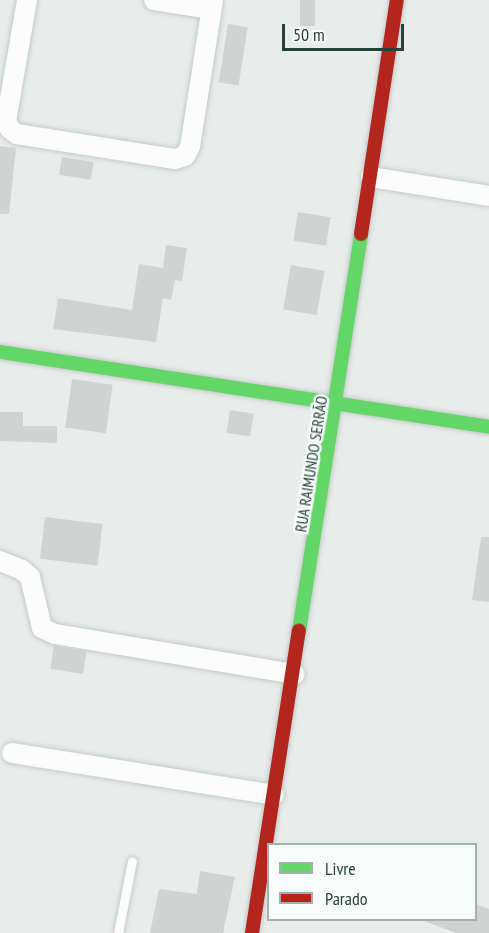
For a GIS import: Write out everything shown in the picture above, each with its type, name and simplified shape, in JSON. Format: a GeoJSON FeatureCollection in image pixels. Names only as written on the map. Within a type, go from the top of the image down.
{"type":"FeatureCollection","features":[{"type":"Feature","properties":{"kind":"street"},"geometry":{"type":"LineString","coordinates":[[27,0],[6,121],[10,129],[16,134],[175,159],[185,156],[190,147],[212,4],[154,0]]}},
{"type":"Feature","properties":{"kind":"street","name":"RUA RAIMUNDO SERRÃO"},"geometry":{"type":"LineString","coordinates":[[252,933],[338,401],[397,0]]}},
{"type":"Feature","properties":{"kind":"street"},"geometry":{"type":"LineString","coordinates":[[371,177],[489,196]]}},
{"type":"Feature","properties":{"kind":"street"},"geometry":{"type":"LineString","coordinates":[[0,352],[338,401],[489,427]]}},
{"type":"Feature","properties":{"kind":"street"},"geometry":{"type":"LineString","coordinates":[[0,561],[22,570],[30,577],[42,628],[55,634],[295,674]]}},
{"type":"Feature","properties":{"kind":"street"},"geometry":{"type":"LineString","coordinates":[[12,753],[274,795]]}},
{"type":"Feature","properties":{"kind":"lane"},"geometry":{"type":"LineString","coordinates":[[118,933],[132,861]]}},
{"type":"Feature","properties":{"kind":"building"},"geometry":{"type":"Polygon","coordinates":[[[300,0],[315,0],[315,26],[300,26],[300,0]]]}},
{"type":"Feature","properties":{"kind":"building"},"geometry":{"type":"Polygon","coordinates":[[[228,24],[248,27],[239,85],[219,82],[228,24]]]}},
{"type":"Feature","properties":{"kind":"building"},"geometry":{"type":"Polygon","coordinates":[[[0,146],[16,148],[9,214],[0,214],[0,146]]]}},
{"type":"Feature","properties":{"kind":"building"},"geometry":{"type":"Polygon","coordinates":[[[62,157],[94,162],[91,180],[59,175],[62,157]]]}},
{"type":"Feature","properties":{"kind":"building"},"geometry":{"type":"Polygon","coordinates":[[[298,212],[331,217],[326,246],[293,241],[298,212]]]}},
{"type":"Feature","properties":{"kind":"building"},"geometry":{"type":"Polygon","coordinates":[[[166,245],[187,248],[182,281],[175,280],[171,300],[163,298],[156,342],[53,329],[58,298],[132,310],[139,264],[163,268],[166,245]]]}},
{"type":"Feature","properties":{"kind":"building"},"geometry":{"type":"Polygon","coordinates":[[[291,265],[324,271],[317,315],[283,309],[291,265]]]}},
{"type":"Feature","properties":{"kind":"building"},"geometry":{"type":"Polygon","coordinates":[[[72,379],[113,385],[106,433],[65,428],[72,379]]]}},
{"type":"Feature","properties":{"kind":"building"},"geometry":{"type":"Polygon","coordinates":[[[230,410],[254,414],[250,436],[226,433],[230,410]]]}},
{"type":"Feature","properties":{"kind":"building"},"geometry":{"type":"Polygon","coordinates":[[[0,412],[23,412],[23,426],[57,426],[57,443],[0,441],[0,412]]]}},
{"type":"Feature","properties":{"kind":"building"},"geometry":{"type":"Polygon","coordinates":[[[45,517],[103,524],[97,566],[40,559],[45,517]]]}},
{"type":"Feature","properties":{"kind":"building"},"geometry":{"type":"Polygon","coordinates":[[[481,537],[489,537],[489,602],[472,600],[481,537]]]}},
{"type":"Feature","properties":{"kind":"building"},"geometry":{"type":"Polygon","coordinates":[[[54,646],[87,651],[83,674],[50,669],[54,646]]]}},
{"type":"Feature","properties":{"kind":"building"},"geometry":{"type":"Polygon","coordinates":[[[200,871],[235,877],[223,933],[150,933],[159,889],[197,894],[200,871]]]}},
{"type":"Feature","properties":{"kind":"building"},"geometry":{"type":"Polygon","coordinates":[[[477,904],[489,909],[489,933],[456,933],[424,921],[477,921],[477,904]]]}},
{"type":"Feature","properties":{"kind":"traffic: fast"},"geometry":{"type":"LineString","coordinates":[[299,631],[361,234]]}},
{"type":"Feature","properties":{"kind":"traffic: fast"},"geometry":{"type":"LineString","coordinates":[[0,352],[489,427]]}},
{"type":"Feature","properties":{"kind":"traffic: jam"},"geometry":{"type":"LineString","coordinates":[[361,234],[397,0]]}},
{"type":"Feature","properties":{"kind":"traffic: jam"},"geometry":{"type":"LineString","coordinates":[[252,933],[299,631]]}}]}
